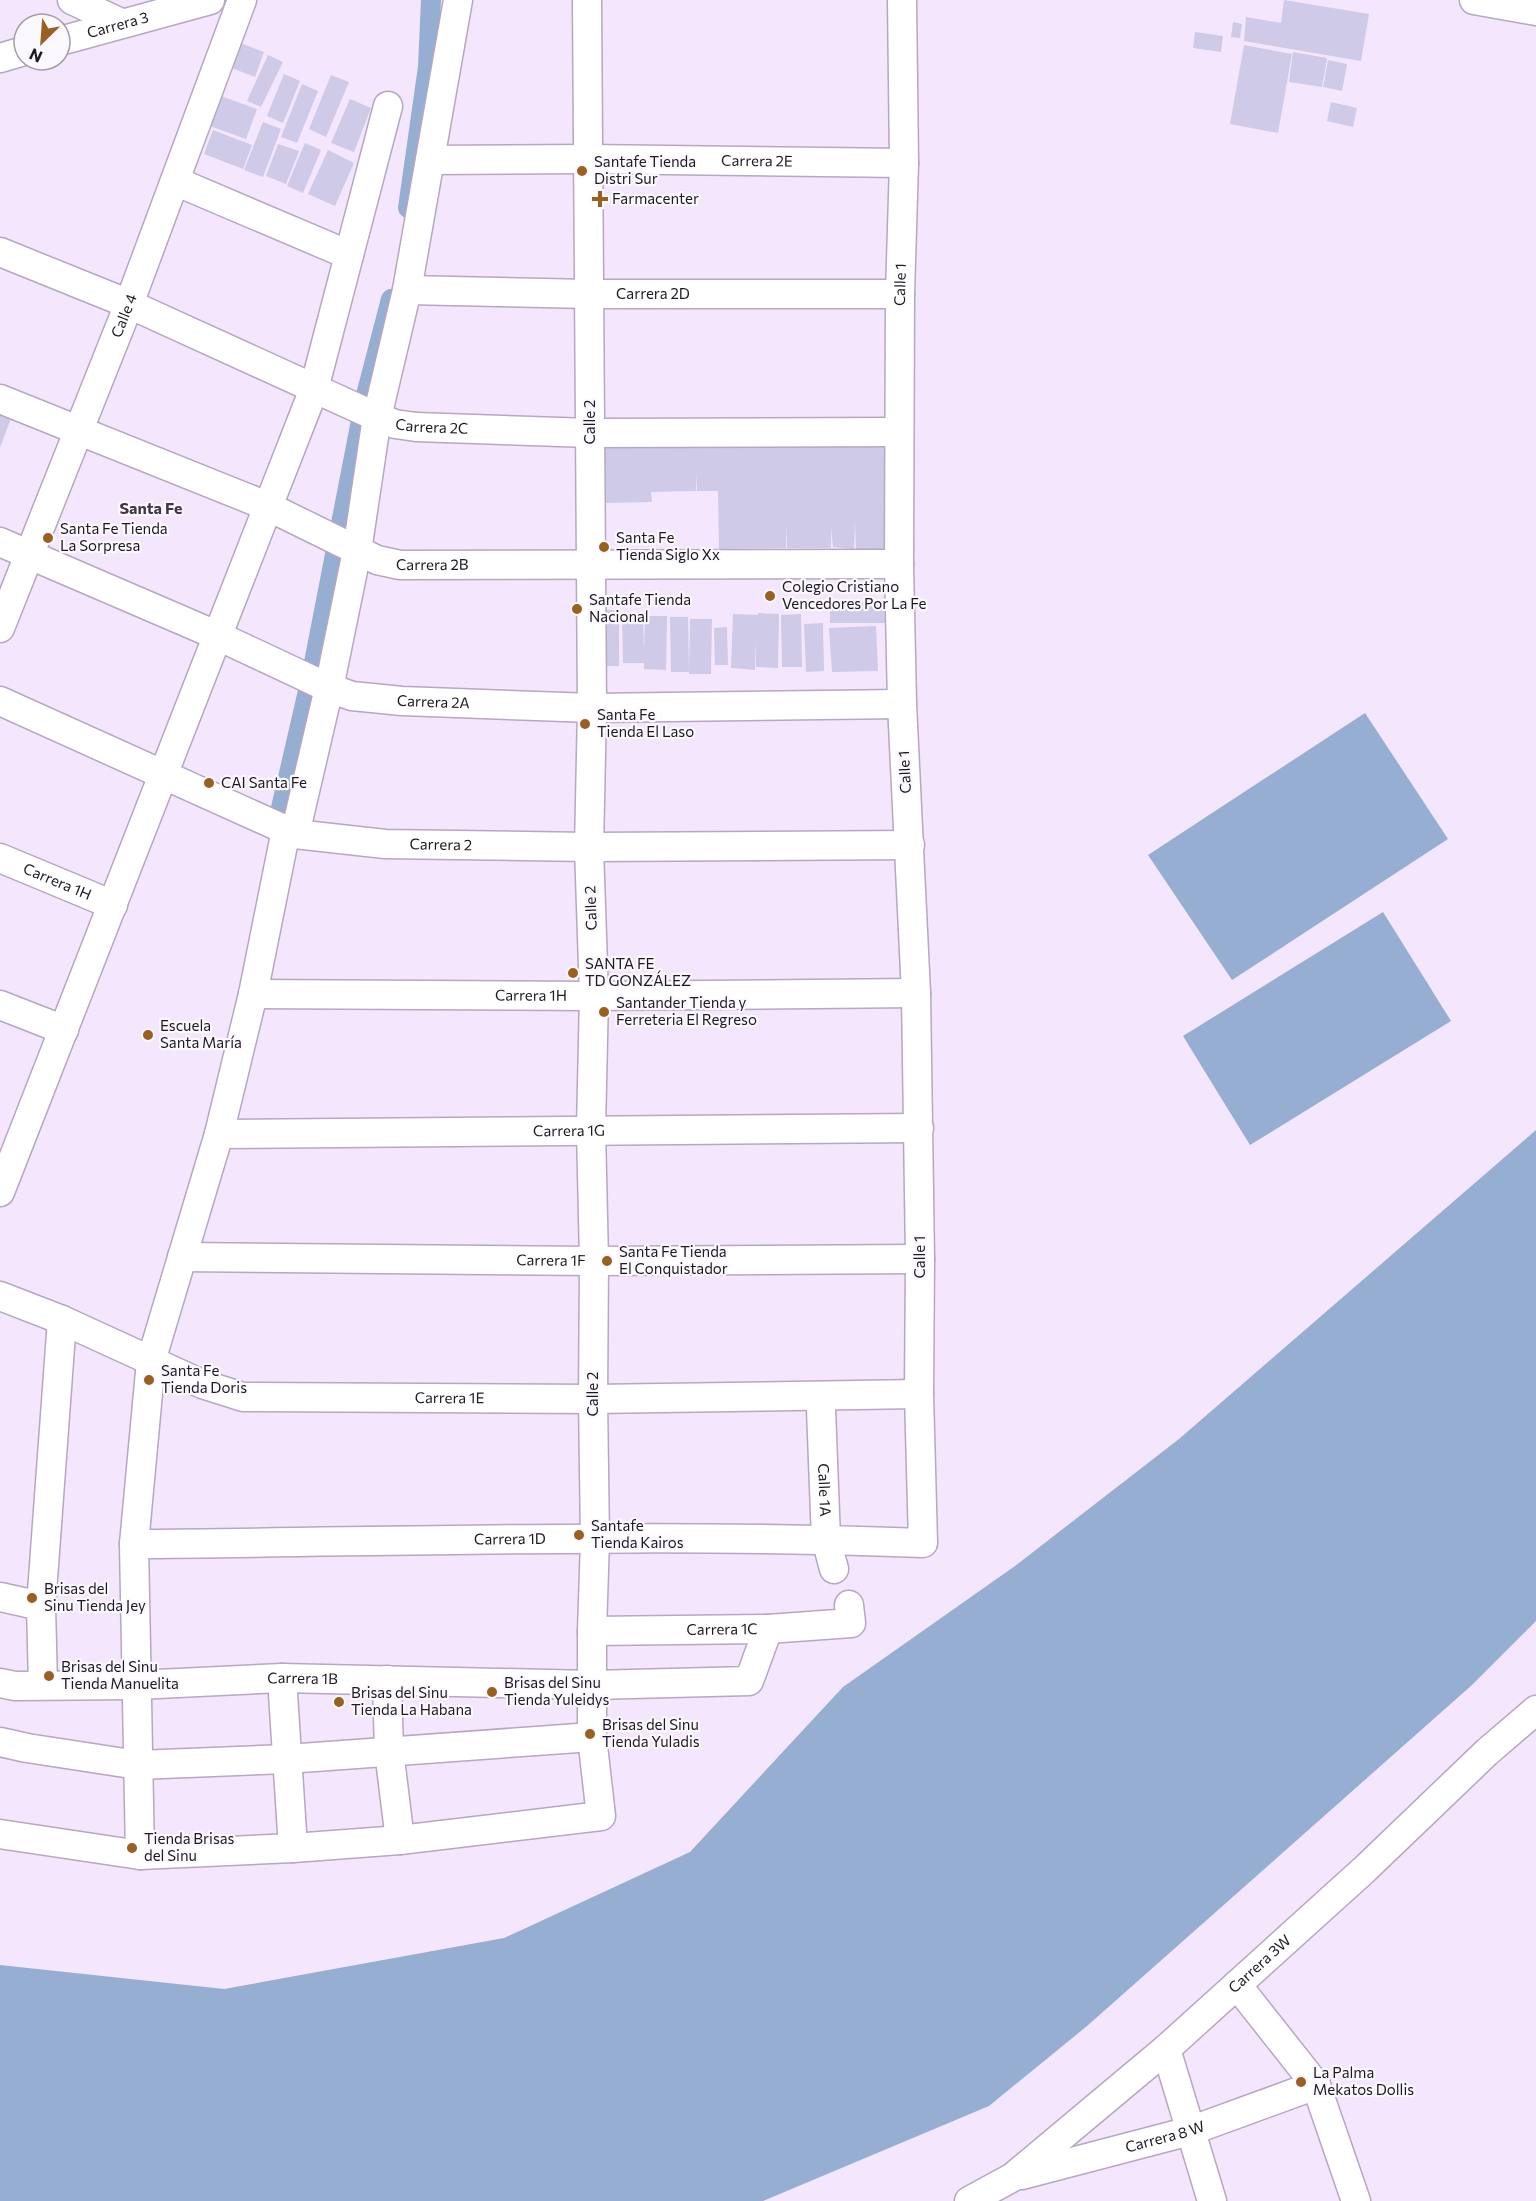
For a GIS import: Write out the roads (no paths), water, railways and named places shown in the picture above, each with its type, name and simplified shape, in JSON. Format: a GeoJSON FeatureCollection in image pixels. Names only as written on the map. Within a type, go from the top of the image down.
{"type":"FeatureCollection","features":[{"type":"Feature","properties":{"kind":"street"},"geometry":{"type":"LineString","coordinates":[[72,0],[121,23]]}},
{"type":"Feature","properties":{"kind":"street","name":"Carrera 3"},"geometry":{"type":"LineString","coordinates":[[72,37],[210,0]]}},
{"type":"Feature","properties":{"kind":"street","name":"Calle 4"},"geometry":{"type":"LineString","coordinates":[[0,628],[129,304],[242,0]]}},
{"type":"Feature","properties":{"kind":"street"},"geometry":{"type":"LineString","coordinates":[[140,1855],[134,1544],[151,1361],[219,1134],[253,994],[276,826],[325,686],[353,549],[374,416],[407,290],[458,0]]}},
{"type":"Feature","properties":{"kind":"street","name":"Calle 2"},"geometry":{"type":"LineString","coordinates":[[400,1840],[601,1816],[592,1737],[595,1540],[591,1129],[594,996],[590,847],[592,708],[587,0]]}},
{"type":"Feature","properties":{"kind":"street","name":"Calle 1"},"geometry":{"type":"LineString","coordinates":[[902,0],[904,163],[900,294],[900,564],[902,704],[916,993],[920,1259],[919,1394],[923,1543]]}},
{"type":"Feature","properties":{"kind":"street"},"geometry":{"type":"LineString","coordinates":[[1474,0],[1536,11]]}},
{"type":"Feature","properties":{"kind":"street"},"geometry":{"type":"LineString","coordinates":[[0,1192],[8,1146],[64,1030],[164,777],[216,635],[267,506],[325,393],[349,255],[388,106]]}},
{"type":"Feature","properties":{"kind":"street","name":"Carrera 2E"},"geometry":{"type":"LineString","coordinates":[[430,160],[588,159],[904,163]]}},
{"type":"Feature","properties":{"kind":"street"},"geometry":{"type":"LineString","coordinates":[[175,181],[349,255]]}},
{"type":"Feature","properties":{"kind":"street","name":"Carrera 2C"},"geometry":{"type":"LineString","coordinates":[[0,252],[129,304],[395,424],[416,427],[590,432],[899,432]]}},
{"type":"Feature","properties":{"kind":"street","name":"Carrera 2D"},"geometry":{"type":"LineString","coordinates":[[407,290],[589,294],[900,294]]}},
{"type":"Feature","properties":{"kind":"street","name":"Carrera 2B"},"geometry":{"type":"LineString","coordinates":[[0,399],[267,506],[377,560],[400,565],[900,564]]}},
{"type":"Feature","properties":{"kind":"street","name":"Carrera 2A"},"geometry":{"type":"LineString","coordinates":[[0,542],[352,696],[402,701],[592,708],[902,704]]}},
{"type":"Feature","properties":{"kind":"street","name":"Carrera 2"},"geometry":{"type":"LineString","coordinates":[[0,701],[276,826],[385,844],[590,847],[910,845]]}},
{"type":"Feature","properties":{"kind":"street","name":"Carrera 1H"},"geometry":{"type":"LineString","coordinates":[[0,858],[113,905]]}},
{"type":"Feature","properties":{"kind":"street","name":"Carrera 1H"},"geometry":{"type":"LineString","coordinates":[[253,994],[594,996],[916,993]]}},
{"type":"Feature","properties":{"kind":"street"},"geometry":{"type":"LineString","coordinates":[[0,1005],[64,1030]]}},
{"type":"Feature","properties":{"kind":"street","name":"Carrera 1G"},"geometry":{"type":"LineString","coordinates":[[219,1134],[591,1129],[919,1128]]}},
{"type":"Feature","properties":{"kind":"street","name":"Carrera 1F"},"geometry":{"type":"LineString","coordinates":[[182,1257],[594,1261],[920,1259]]}},
{"type":"Feature","properties":{"kind":"street","name":"Carrera 1E"},"geometry":{"type":"LineString","coordinates":[[0,1296],[62,1320],[202,1384],[243,1397],[592,1399],[919,1394]]}},
{"type":"Feature","properties":{"kind":"street"},"geometry":{"type":"LineString","coordinates":[[43,1685],[41,1606],[62,1320]]}},
{"type":"Feature","properties":{"kind":"street","name":"Calle 1A"},"geometry":{"type":"LineString","coordinates":[[821,1409],[826,1539],[834,1569]]}},
{"type":"Feature","properties":{"kind":"street","name":"Carrera 1D"},"geometry":{"type":"LineString","coordinates":[[134,1544],[826,1539],[923,1543]]}},
{"type":"Feature","properties":{"kind":"street"},"geometry":{"type":"LineString","coordinates":[[0,1596],[41,1606]]}},
{"type":"Feature","properties":{"kind":"street","name":"Carrera 1C"},"geometry":{"type":"LineString","coordinates":[[592,1631],[768,1629],[850,1614]]}},
{"type":"Feature","properties":{"kind":"street","name":"Carrera 1B"},"geometry":{"type":"LineString","coordinates":[[0,1683],[15,1686],[136,1685],[282,1678],[592,1685],[749,1681],[768,1629]]}},
{"type":"Feature","properties":{"kind":"street"},"geometry":{"type":"LineString","coordinates":[[282,1678],[293,1848]]}},
{"type":"Feature","properties":{"kind":"street"},"geometry":{"type":"LineString","coordinates":[[0,1834],[140,1855],[293,1848],[400,1840],[389,1751],[387,1680]]}},
{"type":"Feature","properties":{"kind":"street","name":"Carrera 3W"},"geometry":{"type":"LineString","coordinates":[[976,2200],[1013,2177],[1166,2049],[1365,1869],[1487,1752],[1536,1710]]}},
{"type":"Feature","properties":{"kind":"street"},"geometry":{"type":"LineString","coordinates":[[0,1742],[138,1765],[287,1759],[592,1737]]}},
{"type":"Feature","properties":{"kind":"street"},"geometry":{"type":"LineString","coordinates":[[1237,1985],[1316,2085],[1349,2199]]}},
{"type":"Feature","properties":{"kind":"street"},"geometry":{"type":"LineString","coordinates":[[1166,2049],[1212,2201]]}},
{"type":"Feature","properties":{"kind":"street","name":"Carrera 8 W"},"geometry":{"type":"LineString","coordinates":[[1013,2177],[1190,2131],[1316,2085]]}},
{"type":"Feature","properties":{"kind":"water"},"geometry":{"type":"Polygon","coordinates":[[[1365,713],[1448,839],[1232,980],[1148,855],[1365,713]]]}},
{"type":"Feature","properties":{"kind":"water"},"geometry":{"type":"Polygon","coordinates":[[[1383,912],[1451,1021],[1250,1145],[1183,1036],[1383,912]]]}},
{"type":"Feature","properties":{"kind":"water"},"geometry":{"type":"Polygon","coordinates":[[[1536,1130],[1536,1621],[1472,1685],[1087,2026],[989,2106],[763,2201],[0,2201],[0,1965],[224,1989],[504,1938],[690,1852],[843,1687],[1015,1566],[1179,1439],[1536,1130]]]}},
{"type":"Feature","properties":{"kind":"waterway"},"geometry":{"type":"LineString","coordinates":[[408,208],[428,67],[431,0]]}},
{"type":"Feature","properties":{"kind":"waterway"},"geometry":{"type":"LineString","coordinates":[[278,821],[311,678],[366,395],[391,299]]}},
{"type":"Feature","properties":{"kind":"place","name":"Santafe Tienda Distri Sur"},"geometry":{"type":"Point","coordinates":[582,171]}},
{"type":"Feature","properties":{"kind":"place","name":"Farmacenter"},"geometry":{"type":"Point","coordinates":[600,199]}},
{"type":"Feature","properties":{"kind":"place","name":"Santa Fe Tienda La Sorpresa"},"geometry":{"type":"Point","coordinates":[48,538]}},
{"type":"Feature","properties":{"kind":"place","name":"Santa Fe Tienda Siglo Xx"},"geometry":{"type":"Point","coordinates":[604,547]}},
{"type":"Feature","properties":{"kind":"place","name":"Colegio Cristiano Vencedores Por La Fe"},"geometry":{"type":"Point","coordinates":[770,596]}},
{"type":"Feature","properties":{"kind":"place","name":"Santafe Tienda Nacional"},"geometry":{"type":"Point","coordinates":[577,609]}},
{"type":"Feature","properties":{"kind":"place","name":"Santa Fe Tienda El Laso"},"geometry":{"type":"Point","coordinates":[585,724]}},
{"type":"Feature","properties":{"kind":"place","name":"CAI Santa Fe"},"geometry":{"type":"Point","coordinates":[209,783]}},
{"type":"Feature","properties":{"kind":"place","name":"SANTA FE TD GONZÁLEZ"},"geometry":{"type":"Point","coordinates":[573,973]}},
{"type":"Feature","properties":{"kind":"place","name":"Santander Tienda y Ferreteria El Regreso"},"geometry":{"type":"Point","coordinates":[604,1012]}},
{"type":"Feature","properties":{"kind":"place","name":"Escuela Santa María"},"geometry":{"type":"Point","coordinates":[148,1035]}},
{"type":"Feature","properties":{"kind":"place","name":"Santa Fe Tienda El Conquistador"},"geometry":{"type":"Point","coordinates":[607,1261]}},
{"type":"Feature","properties":{"kind":"place","name":"Santa Fe Tienda Doris"},"geometry":{"type":"Point","coordinates":[149,1380]}},
{"type":"Feature","properties":{"kind":"place","name":"Santafe Tienda Kairos"},"geometry":{"type":"Point","coordinates":[579,1535]}},
{"type":"Feature","properties":{"kind":"place","name":"Brisas del Sinu Tienda Jey"},"geometry":{"type":"Point","coordinates":[32,1598]}},
{"type":"Feature","properties":{"kind":"place","name":"Brisas del Sinu Tienda Manuelita"},"geometry":{"type":"Point","coordinates":[49,1676]}},
{"type":"Feature","properties":{"kind":"place","name":"Brisas del Sinu Tienda Yuleidys"},"geometry":{"type":"Point","coordinates":[492,1692]}},
{"type":"Feature","properties":{"kind":"place","name":"Brisas del Sinu Tienda La Habana"},"geometry":{"type":"Point","coordinates":[339,1702]}},
{"type":"Feature","properties":{"kind":"place","name":"Brisas del Sinu Tienda Yuladis"},"geometry":{"type":"Point","coordinates":[590,1734]}},
{"type":"Feature","properties":{"kind":"place","name":"Tienda Brisas del Sinu"},"geometry":{"type":"Point","coordinates":[132,1848]}},
{"type":"Feature","properties":{"kind":"place","name":"La Palma Mekatos Dollis"},"geometry":{"type":"Point","coordinates":[1301,2082]}},
{"type":"Feature","properties":{"kind":"district","name":"Santa Fe"},"geometry":{"type":"Point","coordinates":[151,508]}}]}
